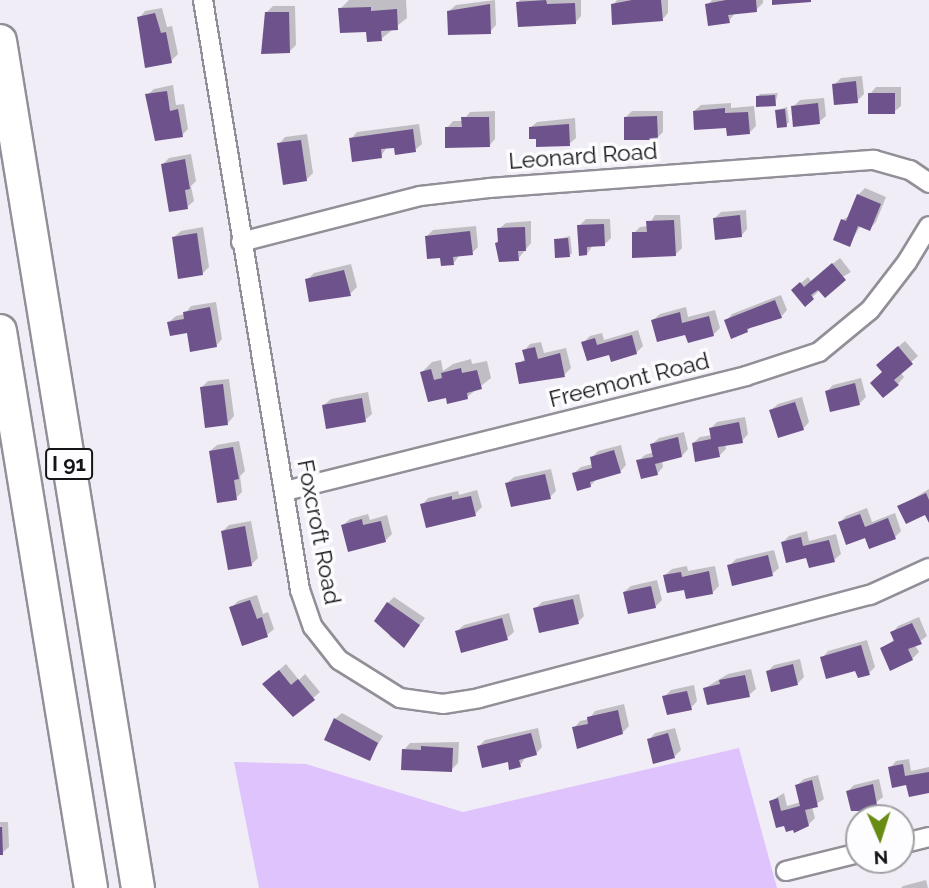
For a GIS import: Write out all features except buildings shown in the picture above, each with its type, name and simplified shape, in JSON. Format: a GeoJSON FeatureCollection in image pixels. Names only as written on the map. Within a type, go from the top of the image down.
{"type":"FeatureCollection","features":[{"type":"Feature","properties":{"kind":"highway","name":"I 91"},"geometry":{"type":"LineString","coordinates":[[0,41],[138,888]]}},
{"type":"Feature","properties":{"kind":"highway","name":"I 91"},"geometry":{"type":"LineString","coordinates":[[0,331],[90,888]]}},
{"type":"Feature","properties":{"kind":"street","name":"Foxcroft Road"},"geometry":{"type":"LineString","coordinates":[[203,0],[300,590],[313,627],[339,660],[400,698],[443,704],[480,698],[870,595],[929,568]]}},
{"type":"Feature","properties":{"kind":"street","name":"Leonard Road"},"geometry":{"type":"LineString","coordinates":[[241,242],[420,196],[489,188],[874,160],[910,170],[929,183]]}},
{"type":"Feature","properties":{"kind":"street","name":"Freemont Road"},"geometry":{"type":"LineString","coordinates":[[285,491],[746,376],[819,352],[870,310],[907,262],[929,226]]}},
{"type":"Feature","properties":{"kind":"street"},"geometry":{"type":"LineString","coordinates":[[786,871],[845,856]]}},
{"type":"Feature","properties":{"kind":"shaded area"},"geometry":{"type":"Polygon","coordinates":[[[739,748],[777,888],[259,888],[234,762],[306,764],[463,812],[739,748]]]}}]}
